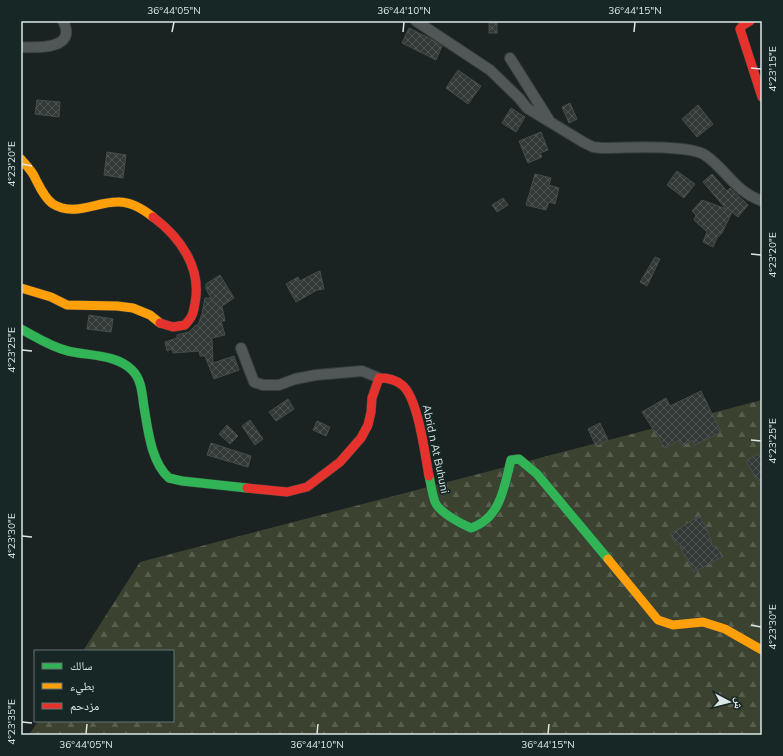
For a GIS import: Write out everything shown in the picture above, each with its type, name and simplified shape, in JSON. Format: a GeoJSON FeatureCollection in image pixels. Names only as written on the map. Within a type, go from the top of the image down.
{"type":"FeatureCollection","features":[{"type":"Feature","properties":{"kind":"street"},"geometry":{"type":"LineString","coordinates":[[21,48],[40,48],[56,45],[65,37],[67,28],[64,21]]}},
{"type":"Feature","properties":{"kind":"street"},"geometry":{"type":"LineString","coordinates":[[416,21],[490,70],[519,98],[526,108],[551,124],[593,147],[690,149],[704,154],[714,162],[736,186],[750,196],[762,201]]}},
{"type":"Feature","properties":{"kind":"street"},"geometry":{"type":"LineString","coordinates":[[750,21],[743,24],[740,29],[748,58],[762,97]]}},
{"type":"Feature","properties":{"kind":"street"},"geometry":{"type":"LineString","coordinates":[[510,58],[551,124]]}},
{"type":"Feature","properties":{"kind":"street"},"geometry":{"type":"LineString","coordinates":[[21,159],[52,203],[56,205],[68,209],[78,210],[106,202],[122,202],[143,210],[153,216],[174,237],[188,256],[196,276],[197,285],[193,315],[185,325],[173,327],[161,324],[150,315],[133,308],[117,306],[68,305],[51,297],[21,288]]}},
{"type":"Feature","properties":{"kind":"street"},"geometry":{"type":"LineString","coordinates":[[21,329],[55,346],[69,351],[91,354],[114,360],[129,366],[137,376],[143,393],[150,438],[154,452],[163,471],[169,478],[182,481],[286,492],[307,487],[340,462],[361,438],[368,425],[372,412],[372,398],[379,378],[362,371],[316,375],[295,379],[279,385],[263,384],[254,382],[241,348]]}},
{"type":"Feature","properties":{"kind":"street","name":"Abrid n At Buhuni"},"geometry":{"type":"LineString","coordinates":[[379,378],[391,378],[403,385],[411,395],[435,503],[450,517],[471,528],[480,526],[486,521],[499,505],[506,484],[511,460],[519,459],[537,474],[658,620],[673,625],[703,622],[725,629],[762,650]]}},
{"type":"Feature","properties":{"kind":"green space"},"geometry":{"type":"Polygon","coordinates":[[[762,400],[762,735],[29,735],[37,722],[174,722],[174,650],[84,650],[140,562],[762,400]]]}},
{"type":"Feature","properties":{"kind":"building"},"geometry":{"type":"Polygon","coordinates":[[[489,23],[497,23],[497,33],[489,33],[489,23]]]}},
{"type":"Feature","properties":{"kind":"building"},"geometry":{"type":"Polygon","coordinates":[[[409,28],[442,46],[436,60],[402,43],[409,28]]]}},
{"type":"Feature","properties":{"kind":"building"},"geometry":{"type":"Polygon","coordinates":[[[458,70],[481,86],[468,104],[446,88],[458,70]]]}},
{"type":"Feature","properties":{"kind":"building"},"geometry":{"type":"Polygon","coordinates":[[[37,100],[60,102],[59,117],[35,114],[37,100]]]}},
{"type":"Feature","properties":{"kind":"building"},"geometry":{"type":"Polygon","coordinates":[[[570,103],[577,119],[569,123],[562,107],[570,103]]]}},
{"type":"Feature","properties":{"kind":"building"},"geometry":{"type":"Polygon","coordinates":[[[698,105],[713,124],[697,137],[682,119],[698,105]]]}},
{"type":"Feature","properties":{"kind":"building"},"geometry":{"type":"Polygon","coordinates":[[[511,108],[525,117],[516,132],[502,123],[511,108]]]}},
{"type":"Feature","properties":{"kind":"building"},"geometry":{"type":"Polygon","coordinates":[[[541,132],[548,150],[540,153],[542,157],[528,163],[519,141],[541,132]]]}},
{"type":"Feature","properties":{"kind":"building"},"geometry":{"type":"Polygon","coordinates":[[[107,152],[126,155],[123,178],[104,175],[107,152]]]}},
{"type":"Feature","properties":{"kind":"building"},"geometry":{"type":"Polygon","coordinates":[[[677,171],[695,184],[684,198],[667,185],[677,171]]]}},
{"type":"Feature","properties":{"kind":"building"},"geometry":{"type":"Polygon","coordinates":[[[535,174],[551,178],[549,185],[559,188],[555,204],[549,202],[546,210],[526,205],[535,174]]]}},
{"type":"Feature","properties":{"kind":"building"},"geometry":{"type":"Polygon","coordinates":[[[712,174],[727,191],[730,188],[748,205],[738,217],[732,212],[722,233],[717,238],[713,247],[703,242],[707,232],[694,220],[696,215],[692,211],[702,200],[726,209],[703,182],[712,174]]]}},
{"type":"Feature","properties":{"kind":"building"},"geometry":{"type":"Polygon","coordinates":[[[503,198],[508,205],[497,212],[492,205],[503,198]]]}},
{"type":"Feature","properties":{"kind":"building"},"geometry":{"type":"Polygon","coordinates":[[[655,257],[660,259],[647,286],[640,282],[655,257]]]}},
{"type":"Feature","properties":{"kind":"building"},"geometry":{"type":"Polygon","coordinates":[[[320,271],[324,289],[317,290],[296,302],[286,284],[298,277],[300,281],[320,271]]]}},
{"type":"Feature","properties":{"kind":"building"},"geometry":{"type":"Polygon","coordinates":[[[220,275],[234,298],[222,306],[225,321],[221,321],[225,335],[212,338],[213,363],[234,356],[239,370],[214,379],[205,356],[200,356],[199,351],[173,353],[172,349],[167,351],[165,342],[177,338],[177,335],[189,332],[196,325],[198,325],[205,298],[211,298],[206,289],[206,284],[220,275]]]}},
{"type":"Feature","properties":{"kind":"building"},"geometry":{"type":"Polygon","coordinates":[[[89,315],[113,319],[111,332],[87,329],[89,315]]]}},
{"type":"Feature","properties":{"kind":"building"},"geometry":{"type":"Polygon","coordinates":[[[701,391],[721,432],[695,445],[693,440],[682,446],[679,440],[665,448],[642,412],[666,398],[670,406],[701,391]]]}},
{"type":"Feature","properties":{"kind":"building"},"geometry":{"type":"Polygon","coordinates":[[[288,399],[294,409],[276,421],[269,412],[288,399]]]}},
{"type":"Feature","properties":{"kind":"building"},"geometry":{"type":"Polygon","coordinates":[[[250,420],[263,439],[255,445],[242,426],[250,420]]]}},
{"type":"Feature","properties":{"kind":"building"},"geometry":{"type":"Polygon","coordinates":[[[317,421],[330,427],[326,436],[313,430],[317,421]]]}},
{"type":"Feature","properties":{"kind":"building"},"geometry":{"type":"Polygon","coordinates":[[[600,423],[608,440],[596,446],[588,429],[600,423]]]}},
{"type":"Feature","properties":{"kind":"building"},"geometry":{"type":"Polygon","coordinates":[[[227,425],[238,436],[230,444],[219,434],[227,425]]]}},
{"type":"Feature","properties":{"kind":"building"},"geometry":{"type":"Polygon","coordinates":[[[211,443],[251,456],[248,467],[207,455],[211,443]]]}},
{"type":"Feature","properties":{"kind":"building"},"geometry":{"type":"Polygon","coordinates":[[[762,452],[762,488],[746,461],[762,452]]]}},
{"type":"Feature","properties":{"kind":"building"},"geometry":{"type":"Polygon","coordinates":[[[699,516],[706,527],[713,547],[716,546],[722,557],[694,572],[686,556],[684,556],[680,543],[677,545],[670,534],[699,516]]]}},
{"type":"Feature","properties":{"kind":"traffic: fast"},"geometry":{"type":"LineString","coordinates":[[21,329],[56,347],[76,353],[110,358],[126,365],[132,370],[138,378],[141,387],[154,455],[163,471],[169,478],[182,481],[247,488]]}},
{"type":"Feature","properties":{"kind":"traffic: fast"},"geometry":{"type":"LineString","coordinates":[[429,476],[437,506],[451,517],[471,528],[489,517],[495,509],[503,491],[511,460],[519,459],[537,474],[608,559]]}},
{"type":"Feature","properties":{"kind":"traffic: slow"},"geometry":{"type":"LineString","coordinates":[[21,159],[33,174],[47,198],[53,204],[61,208],[77,209],[122,202],[136,206],[153,217]]}},
{"type":"Feature","properties":{"kind":"traffic: slow"},"geometry":{"type":"LineString","coordinates":[[21,288],[51,297],[67,305],[117,306],[133,308],[150,315],[160,323]]}},
{"type":"Feature","properties":{"kind":"traffic: slow"},"geometry":{"type":"LineString","coordinates":[[608,559],[658,620],[673,625],[703,622],[725,629],[762,650]]}},
{"type":"Feature","properties":{"kind":"traffic: jam"},"geometry":{"type":"LineString","coordinates":[[750,21],[743,25],[740,29],[762,97]]}},
{"type":"Feature","properties":{"kind":"traffic: jam"},"geometry":{"type":"LineString","coordinates":[[153,217],[172,234],[187,254],[192,266],[196,290],[193,312],[191,318],[185,325],[173,327],[160,323]]}},
{"type":"Feature","properties":{"kind":"traffic: jam"},"geometry":{"type":"LineString","coordinates":[[247,488],[287,492],[307,487],[340,462],[361,438],[368,425],[372,398],[379,378],[397,381],[408,391],[417,414],[429,476]]}}]}
